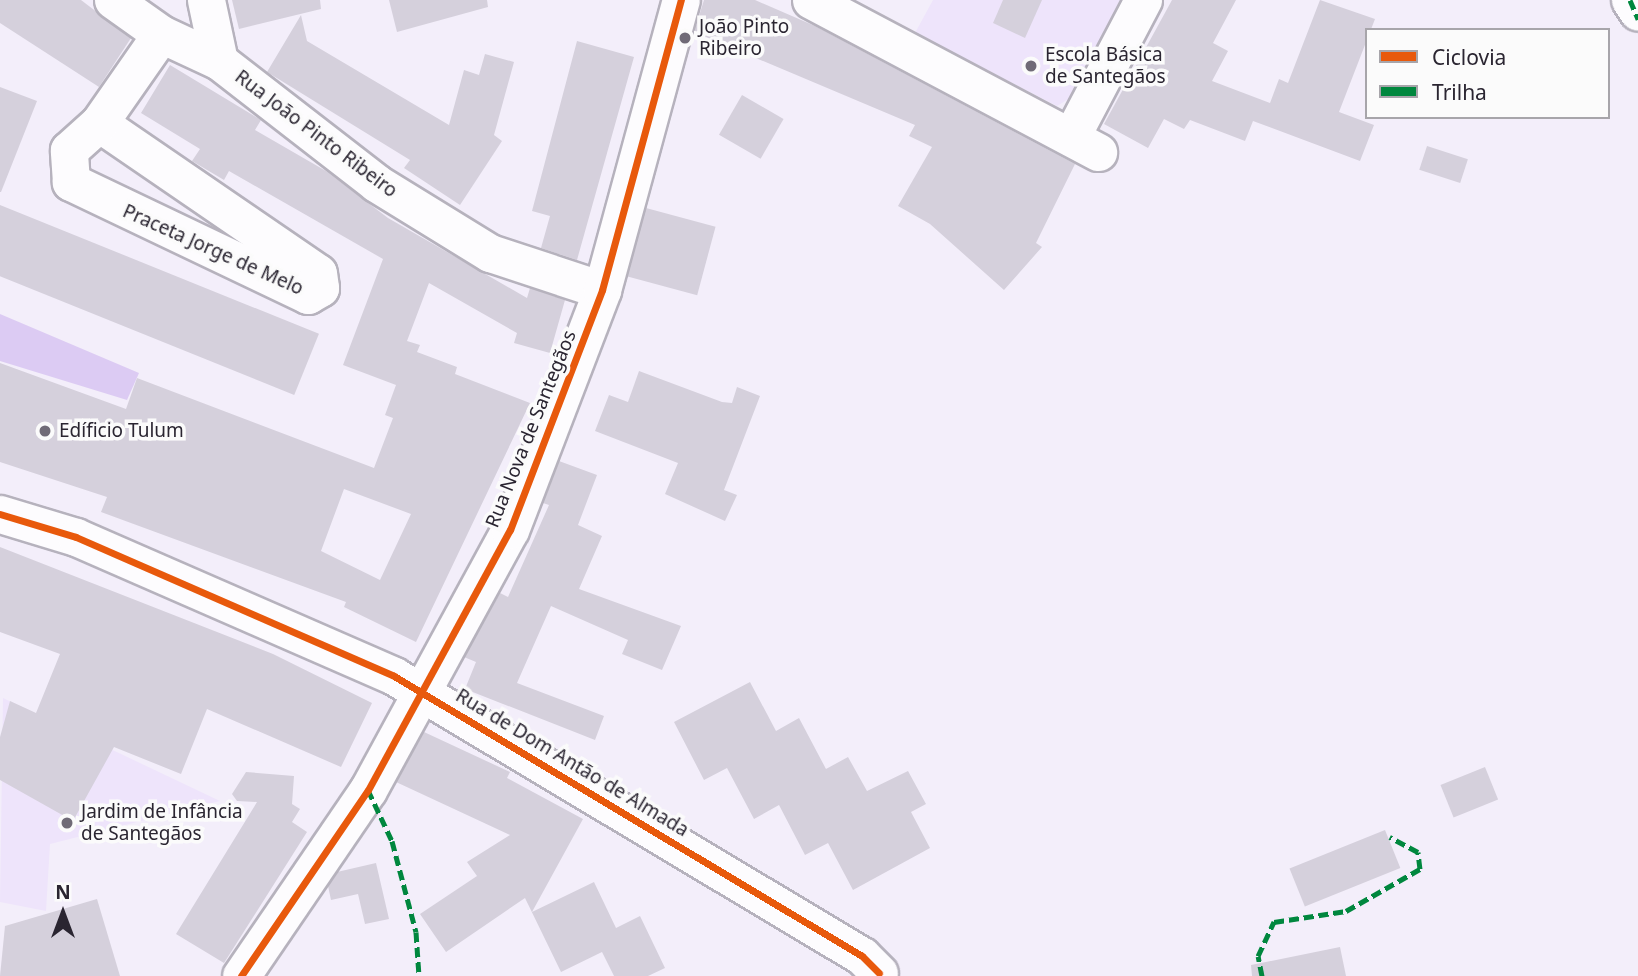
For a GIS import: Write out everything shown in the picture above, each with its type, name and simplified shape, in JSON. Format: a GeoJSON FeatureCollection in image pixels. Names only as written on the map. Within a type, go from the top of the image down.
{"type":"FeatureCollection","features":[{"type":"Feature","properties":{"kind":"street","name":"Rua João Pinto Ribeiro"},"geometry":{"type":"LineString","coordinates":[[113,0],[162,34],[219,61],[376,183],[490,253],[602,290]]}},
{"type":"Feature","properties":{"kind":"street"},"geometry":{"type":"LineString","coordinates":[[206,0],[219,61]]}},
{"type":"Feature","properties":{"kind":"street","name":"Rua Nova de Santegãos"},"geometry":{"type":"LineString","coordinates":[[241,976],[368,790],[419,690],[510,530],[602,290],[681,0]]}},
{"type":"Feature","properties":{"kind":"street"},"geometry":{"type":"LineString","coordinates":[[811,0],[1085,145],[1143,0]]}},
{"type":"Feature","properties":{"kind":"street"},"geometry":{"type":"LineString","coordinates":[[1630,0],[1638,12]]}},
{"type":"Feature","properties":{"kind":"street","name":"Praceta Jorge de Melo"},"geometry":{"type":"LineString","coordinates":[[99,123],[318,273],[320,288],[308,295],[71,182],[69,150],[99,123],[162,34]]}},
{"type":"Feature","properties":{"kind":"street","name":"Rua de Dom Antão de Almada"},"geometry":{"type":"LineString","coordinates":[[0,514],[76,537],[419,690],[862,956],[879,973]]}},
{"type":"Feature","properties":{"kind":"shaded area","name":"Escola Básica de Santegãos"},"geometry":{"type":"Polygon","coordinates":[[[933,0],[1124,0],[1070,98],[1057,106],[915,33],[933,0]]]}},
{"type":"Feature","properties":{"kind":"shaded area"},"geometry":{"type":"Polygon","coordinates":[[[0,314],[139,373],[127,400],[0,361],[0,314]]]}},
{"type":"Feature","properties":{"kind":"shaded area","name":"Jardim de Infância de Santegãos"},"geometry":{"type":"Polygon","coordinates":[[[3,698],[220,801],[50,844],[46,911],[0,902],[3,698]]]}},
{"type":"Feature","properties":{"kind":"building"},"geometry":{"type":"Polygon","coordinates":[[[0,0],[81,0],[131,38],[99,87],[0,23],[0,0]]]}},
{"type":"Feature","properties":{"kind":"building"},"geometry":{"type":"Polygon","coordinates":[[[232,0],[320,0],[321,9],[239,29],[232,0]]]}},
{"type":"Feature","properties":{"kind":"building"},"geometry":{"type":"Polygon","coordinates":[[[389,0],[487,0],[488,7],[397,32],[389,0]]]}},
{"type":"Feature","properties":{"kind":"building"},"geometry":{"type":"Polygon","coordinates":[[[704,0],[755,0],[815,26],[1075,164],[1036,243],[1042,247],[1004,290],[930,224],[898,206],[932,147],[909,136],[915,125],[694,32],[704,0]]]}},
{"type":"Feature","properties":{"kind":"building"},"geometry":{"type":"Polygon","coordinates":[[[1003,0],[1042,0],[1025,38],[993,23],[1003,0]]]}},
{"type":"Feature","properties":{"kind":"building"},"geometry":{"type":"Polygon","coordinates":[[[1172,0],[1236,0],[1213,43],[1228,51],[1212,81],[1270,103],[1279,79],[1288,83],[1320,0],[1375,19],[1372,28],[1365,28],[1365,45],[1339,112],[1374,125],[1360,161],[1253,121],[1245,141],[1190,120],[1184,129],[1164,119],[1148,148],[1104,124],[1172,0]]]}},
{"type":"Feature","properties":{"kind":"building"},"geometry":{"type":"Polygon","coordinates":[[[301,15],[307,41],[449,125],[464,70],[479,75],[485,54],[514,62],[494,135],[502,141],[460,205],[404,168],[410,160],[267,72],[301,15]]]}},
{"type":"Feature","properties":{"kind":"building"},"geometry":{"type":"Polygon","coordinates":[[[577,41],[634,57],[577,260],[541,248],[550,216],[532,211],[577,41]]]}},
{"type":"Feature","properties":{"kind":"building"},"geometry":{"type":"Polygon","coordinates":[[[170,65],[261,120],[255,130],[326,171],[388,218],[527,298],[530,288],[565,300],[550,353],[514,343],[517,333],[429,283],[407,341],[420,345],[417,352],[457,367],[455,374],[530,403],[416,642],[344,607],[346,602],[101,512],[107,497],[0,462],[0,363],[126,409],[137,378],[374,468],[393,418],[385,415],[396,385],[343,365],[383,259],[229,171],[224,180],[192,161],[200,149],[141,113],[170,65]],[[344,489],[321,551],[380,580],[411,514],[344,489]]]}},
{"type":"Feature","properties":{"kind":"building"},"geometry":{"type":"Polygon","coordinates":[[[0,87],[37,101],[1,192],[0,192],[0,87]]]}},
{"type":"Feature","properties":{"kind":"building"},"geometry":{"type":"Polygon","coordinates":[[[742,95],[784,119],[761,159],[719,135],[742,95]]]}},
{"type":"Feature","properties":{"kind":"building"},"geometry":{"type":"Polygon","coordinates":[[[1427,146],[1468,159],[1460,183],[1419,170],[1427,146]]]}},
{"type":"Feature","properties":{"kind":"building"},"geometry":{"type":"Polygon","coordinates":[[[0,205],[319,334],[294,395],[0,276],[0,205]]]}},
{"type":"Feature","properties":{"kind":"building"},"geometry":{"type":"Polygon","coordinates":[[[646,208],[716,227],[697,295],[628,277],[646,208]]]}},
{"type":"Feature","properties":{"kind":"building"},"geometry":{"type":"Polygon","coordinates":[[[639,371],[722,402],[732,403],[737,387],[760,396],[724,490],[737,495],[725,521],[665,494],[678,463],[595,431],[609,395],[628,402],[639,371]]]}},
{"type":"Feature","properties":{"kind":"building"},"geometry":{"type":"Polygon","coordinates":[[[559,461],[597,475],[578,525],[602,536],[579,589],[681,626],[662,670],[622,654],[628,640],[551,606],[517,683],[604,716],[595,740],[465,689],[476,662],[464,657],[500,593],[508,597],[549,505],[543,503],[559,461]]]}},
{"type":"Feature","properties":{"kind":"building"},"geometry":{"type":"Polygon","coordinates":[[[0,547],[273,654],[372,703],[341,767],[207,709],[181,774],[114,747],[73,821],[0,780],[0,737],[10,701],[36,713],[60,654],[0,632],[0,547]]]}},
{"type":"Feature","properties":{"kind":"building"},"geometry":{"type":"Polygon","coordinates":[[[750,682],[776,731],[799,718],[826,769],[848,757],[867,791],[908,771],[926,804],[911,812],[930,848],[853,890],[828,843],[805,855],[779,805],[754,819],[727,768],[704,780],[674,722],[750,682]]]}},
{"type":"Feature","properties":{"kind":"building"},"geometry":{"type":"Polygon","coordinates":[[[424,732],[510,772],[507,778],[583,819],[532,912],[594,882],[616,928],[640,916],[665,968],[648,976],[614,976],[602,952],[561,972],[525,898],[446,952],[420,914],[477,876],[467,862],[510,835],[396,782],[424,732]]]}},
{"type":"Feature","properties":{"kind":"building"},"geometry":{"type":"Polygon","coordinates":[[[1485,767],[1498,799],[1454,817],[1440,785],[1485,767]]]}},
{"type":"Feature","properties":{"kind":"building"},"geometry":{"type":"Polygon","coordinates":[[[246,772],[294,776],[292,804],[300,809],[292,822],[307,832],[224,963],[176,934],[257,802],[237,801],[232,794],[246,772]]]}},
{"type":"Feature","properties":{"kind":"building"},"geometry":{"type":"Polygon","coordinates":[[[1385,830],[1400,868],[1305,907],[1290,869],[1385,830]]]}},
{"type":"Feature","properties":{"kind":"building"},"geometry":{"type":"Polygon","coordinates":[[[376,863],[389,919],[365,924],[358,894],[331,900],[328,886],[337,872],[376,863]]]}},
{"type":"Feature","properties":{"kind":"building"},"geometry":{"type":"Polygon","coordinates":[[[97,899],[120,976],[0,976],[5,926],[97,899]]]}},
{"type":"Feature","properties":{"kind":"building"},"geometry":{"type":"Polygon","coordinates":[[[1340,947],[1346,976],[1252,976],[1251,965],[1340,947]]]}},
{"type":"Feature","properties":{"kind":"marked path"},"geometry":{"type":"LineString","coordinates":[[1630,0],[1638,19]]}},
{"type":"Feature","properties":{"kind":"marked path"},"geometry":{"type":"LineString","coordinates":[[368,790],[392,841],[416,932],[419,976]]}},
{"type":"Feature","properties":{"kind":"marked path"},"geometry":{"type":"LineString","coordinates":[[1262,976],[1258,956],[1274,922],[1346,911],[1420,869],[1418,852],[1390,837]]}},
{"type":"Feature","properties":{"kind":"cycle path"},"geometry":{"type":"LineString","coordinates":[[241,976],[368,790],[510,530],[602,290],[681,0]]}},
{"type":"Feature","properties":{"kind":"cycle path"},"geometry":{"type":"LineString","coordinates":[[0,514],[76,537],[394,676],[862,956],[879,973]]}},
{"type":"Feature","properties":{"kind":"place","name":"João Pinto Ribeiro"},"geometry":{"type":"Point","coordinates":[685,38]}},
{"type":"Feature","properties":{"kind":"place","name":"Escola Básica de Santegãos"},"geometry":{"type":"Point","coordinates":[1031,66]}},
{"type":"Feature","properties":{"kind":"place","name":"Edíficio Tulum"},"geometry":{"type":"Point","coordinates":[45,431]}},
{"type":"Feature","properties":{"kind":"place","name":"Jardim de Infância de Santegãos"},"geometry":{"type":"Point","coordinates":[67,823]}}]}
